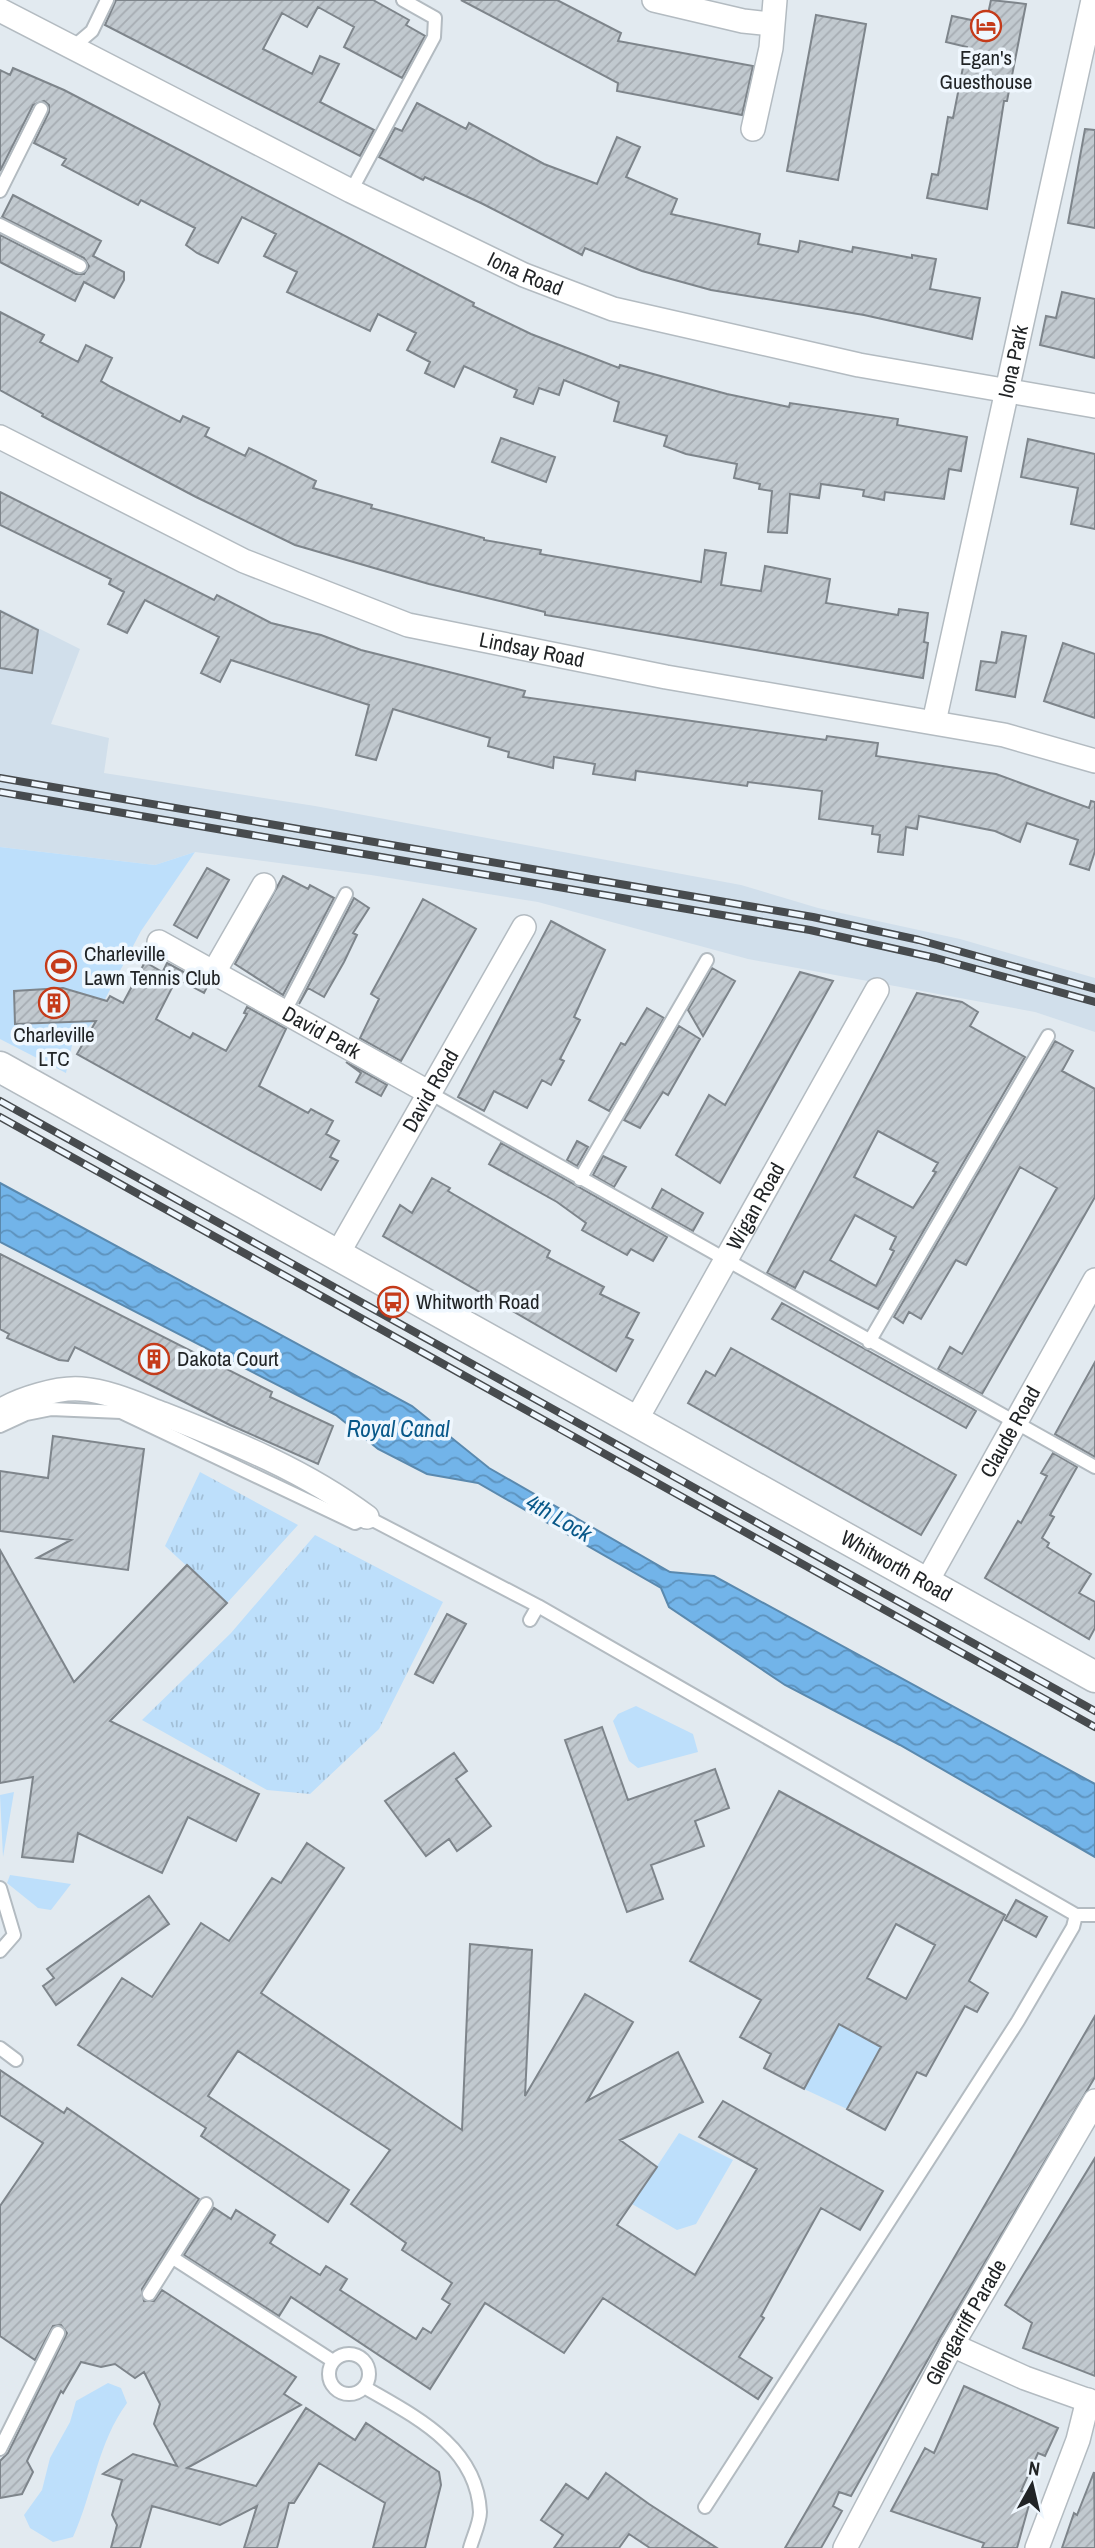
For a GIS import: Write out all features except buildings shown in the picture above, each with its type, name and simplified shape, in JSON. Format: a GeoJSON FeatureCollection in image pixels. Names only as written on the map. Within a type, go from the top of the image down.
{"type":"FeatureCollection","features":[{"type":"Feature","properties":{"kind":"street"},"geometry":{"type":"LineString","coordinates":[[654,0],[743,21],[771,24]]}},
{"type":"Feature","properties":{"kind":"street"},"geometry":{"type":"LineString","coordinates":[[752,129],[771,48],[775,0]]}},
{"type":"Feature","properties":{"kind":"street","name":"Iona Park"},"geometry":{"type":"LineString","coordinates":[[934,722],[1093,0]]}},
{"type":"Feature","properties":{"kind":"street","name":"Iona Road"},"geometry":{"type":"LineString","coordinates":[[0,10],[351,191],[524,275],[612,309],[846,362],[1095,406]]}},
{"type":"Feature","properties":{"kind":"street","name":"Lindsay Road"},"geometry":{"type":"LineString","coordinates":[[0,437],[244,561],[408,625],[666,677],[1004,735],[1095,761]]}},
{"type":"Feature","properties":{"kind":"street"},"geometry":{"type":"LineString","coordinates":[[214,972],[264,885]]}},
{"type":"Feature","properties":{"kind":"street","name":"David Road"},"geometry":{"type":"LineString","coordinates":[[337,1255],[524,926]]}},
{"type":"Feature","properties":{"kind":"street","name":"David Park"},"geometry":{"type":"LineString","coordinates":[[159,942],[428,1092]]}},
{"type":"Feature","properties":{"kind":"street","name":"Wigan Road"},"geometry":{"type":"LineString","coordinates":[[635,1422],[877,990]]}},
{"type":"Feature","properties":{"kind":"street","name":"Whitworth Road"},"geometry":{"type":"LineString","coordinates":[[0,1067],[1095,1677]]}},
{"type":"Feature","properties":{"kind":"street","name":"Claude Road"},"geometry":{"type":"LineString","coordinates":[[926,1583],[1095,1280]]}},
{"type":"Feature","properties":{"kind":"street"},"geometry":{"type":"LineString","coordinates":[[0,1410],[18,1400],[80,1388],[124,1399],[228,1440],[335,1493],[367,1517]]}},
{"type":"Feature","properties":{"kind":"street","name":"Glengarriff Parade"},"geometry":{"type":"LineString","coordinates":[[845,2548],[952,2345],[1095,2101]]}},
{"type":"Feature","properties":{"kind":"street"},"geometry":{"type":"LineString","coordinates":[[952,2345],[1025,2378],[1091,2402],[1037,2548]]}},
{"type":"Feature","properties":{"kind":"lane"},"geometry":{"type":"LineString","coordinates":[[72,48],[92,32],[107,0]]}},
{"type":"Feature","properties":{"kind":"lane"},"geometry":{"type":"LineString","coordinates":[[351,191],[434,37],[435,18],[403,0]]}},
{"type":"Feature","properties":{"kind":"lane"},"geometry":{"type":"LineString","coordinates":[[0,191],[41,109]]}},
{"type":"Feature","properties":{"kind":"lane"},"geometry":{"type":"LineString","coordinates":[[0,225],[80,266]]}},
{"type":"Feature","properties":{"kind":"lane"},"geometry":{"type":"LineString","coordinates":[[285,1011],[346,894]]}},
{"type":"Feature","properties":{"kind":"lane"},"geometry":{"type":"LineString","coordinates":[[580,1179],[707,960]]}},
{"type":"Feature","properties":{"kind":"lane"},"geometry":{"type":"LineString","coordinates":[[869,1342],[1048,1036]]}},
{"type":"Feature","properties":{"kind":"lane"},"geometry":{"type":"LineString","coordinates":[[428,1092],[1095,1467]]}},
{"type":"Feature","properties":{"kind":"lane"},"geometry":{"type":"LineString","coordinates":[[0,1426],[26,1414],[51,1409],[121,1412],[355,1523],[367,1517],[538,1606],[1076,1915],[1095,1915]]}},
{"type":"Feature","properties":{"kind":"lane"},"geometry":{"type":"LineString","coordinates":[[530,1620],[538,1606]]}},
{"type":"Feature","properties":{"kind":"lane"},"geometry":{"type":"LineString","coordinates":[[0,1888],[13,1935],[0,1951]]}},
{"type":"Feature","properties":{"kind":"lane"},"geometry":{"type":"LineString","coordinates":[[705,2507],[1018,2021],[1073,1927],[1076,1915]]}},
{"type":"Feature","properties":{"kind":"lane"},"geometry":{"type":"LineString","coordinates":[[0,2048],[16,2060]]}},
{"type":"Feature","properties":{"kind":"lane"},"geometry":{"type":"LineString","coordinates":[[149,2294],[206,2204]]}},
{"type":"Feature","properties":{"kind":"lane"},"geometry":{"type":"LineString","coordinates":[[173,2258],[333,2361]]}},
{"type":"Feature","properties":{"kind":"lane"},"geometry":{"type":"LineString","coordinates":[[0,2449],[58,2333]]}},
{"type":"Feature","properties":{"kind":"lane"},"geometry":{"type":"LineString","coordinates":[[344,2355],[362,2359],[369,2376],[364,2388],[352,2394],[338,2392],[328,2374],[333,2361],[344,2355]]}},
{"type":"Feature","properties":{"kind":"lane"},"geometry":{"type":"LineString","coordinates":[[364,2388],[429,2424],[468,2466],[480,2512],[470,2548]]}},
{"type":"Feature","properties":{"kind":"shaded area"},"geometry":{"type":"Polygon","coordinates":[[[0,609],[80,649],[51,724],[109,738],[104,773],[315,806],[741,885],[818,908],[960,939],[1095,978],[1095,1032],[1035,1012],[748,959],[538,902],[371,875],[195,852],[155,865],[0,847],[0,609]]]}},
{"type":"Feature","properties":{"kind":"green space","name":"Charleville Lawn Tennis Club"},"geometry":{"type":"Polygon","coordinates":[[[0,847],[155,865],[195,852],[141,931],[93,1022],[72,1045],[66,1073],[0,1039],[0,847]]]}},
{"type":"Feature","properties":{"kind":"green space"},"geometry":{"type":"Polygon","coordinates":[[[200,1472],[298,1525],[227,1603],[165,1546],[200,1472]]]}},
{"type":"Feature","properties":{"kind":"green space"},"geometry":{"type":"Polygon","coordinates":[[[315,1535],[443,1602],[379,1729],[310,1794],[267,1790],[142,1720],[231,1633],[315,1535]]]}},
{"type":"Feature","properties":{"kind":"green space"},"geometry":{"type":"Polygon","coordinates":[[[636,1706],[693,1734],[698,1752],[638,1768],[629,1761],[613,1721],[618,1714],[636,1706]]]}},
{"type":"Feature","properties":{"kind":"green space"},"geometry":{"type":"Polygon","coordinates":[[[14,1792],[3,1857],[0,1795],[14,1792]]]}},
{"type":"Feature","properties":{"kind":"green space"},"geometry":{"type":"Polygon","coordinates":[[[10,1875],[71,1884],[51,1910],[38,1908],[7,1883],[10,1875]]]}},
{"type":"Feature","properties":{"kind":"green space"},"geometry":{"type":"Polygon","coordinates":[[[839,2024],[881,2047],[847,2109],[804,2089],[839,2024]]]}},
{"type":"Feature","properties":{"kind":"green space"},"geometry":{"type":"Polygon","coordinates":[[[679,2133],[733,2160],[696,2224],[677,2230],[632,2204],[679,2133]]]}},
{"type":"Feature","properties":{"kind":"green space"},"geometry":{"type":"Polygon","coordinates":[[[108,2383],[121,2388],[127,2403],[102,2451],[73,2537],[53,2542],[30,2528],[24,2515],[42,2490],[50,2458],[70,2422],[76,2401],[108,2383]]]}},
{"type":"Feature","properties":{"kind":"water"},"geometry":{"type":"Polygon","coordinates":[[[0,1183],[412,1406],[489,1468],[670,1572],[714,1576],[1095,1784],[1095,1857],[900,1745],[785,1685],[669,1607],[661,1588],[478,1483],[427,1474],[378,1449],[336,1415],[0,1242],[0,1183]]]}},
{"type":"Feature","properties":{"kind":"railway"},"geometry":{"type":"LineString","coordinates":[[0,778],[813,917],[919,940],[1095,989]]}},
{"type":"Feature","properties":{"kind":"railway"},"geometry":{"type":"LineString","coordinates":[[0,792],[810,930],[936,958],[1095,1002]]}},
{"type":"Feature","properties":{"kind":"railway"},"geometry":{"type":"LineString","coordinates":[[0,1101],[1095,1711]]}},
{"type":"Feature","properties":{"kind":"railway"},"geometry":{"type":"LineString","coordinates":[[0,1117],[1095,1727]]}},
{"type":"Feature","properties":{"kind":"place","name":"Egan's Guesthouse"},"geometry":{"type":"Point","coordinates":[986,26]}},
{"type":"Feature","properties":{"kind":"place","name":"Charleville Lawn Tennis Club"},"geometry":{"type":"Point","coordinates":[61,966]}},
{"type":"Feature","properties":{"kind":"place","name":"Charleville LTC"},"geometry":{"type":"Point","coordinates":[54,1003]}},
{"type":"Feature","properties":{"kind":"place","name":"Whitworth Road"},"geometry":{"type":"Point","coordinates":[393,1302]}},
{"type":"Feature","properties":{"kind":"place","name":"Dakota Court"},"geometry":{"type":"Point","coordinates":[154,1359]}},
{"type":"Feature","properties":{"kind":"water label","name":"Royal Canal"},"geometry":{"type":"Point","coordinates":[398,1429]}},
{"type":"Feature","properties":{"kind":"water label","name":"4th Lock"},"geometry":{"type":"Point","coordinates":[559,1518]}}]}
